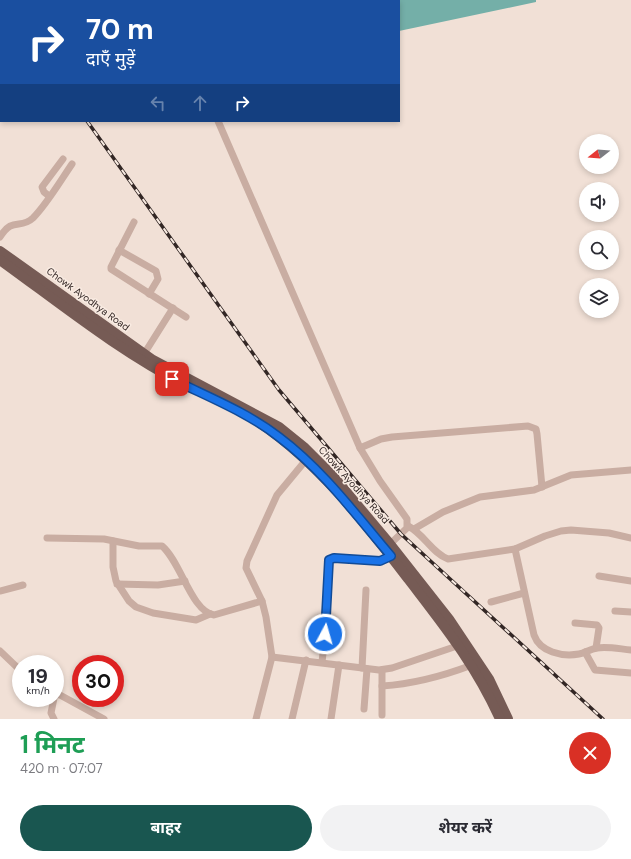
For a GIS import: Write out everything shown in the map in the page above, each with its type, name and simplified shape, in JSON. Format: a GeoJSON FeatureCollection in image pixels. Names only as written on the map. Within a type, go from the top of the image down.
{"type":"FeatureCollection","features":[{"type":"Feature","properties":{"kind":"main road","name":"Chowk Ayodhya Road"},"geometry":{"type":"LineString","coordinates":[[0,250],[117,340],[279,428],[305,448],[333,476],[460,646],[488,693],[500,719]]}},
{"type":"Feature","properties":{"kind":"main road","name":"Chowk Ayodhya Road"},"geometry":{"type":"LineString","coordinates":[[0,260],[172,379],[254,419],[279,436],[306,460],[329,482],[389,550],[472,651],[495,690],[508,719]]}},
{"type":"Feature","properties":{"kind":"street"},"geometry":{"type":"LineString","coordinates":[[218,122],[360,448],[380,481],[408,519],[411,527],[438,554],[448,559],[515,549],[552,533],[571,530],[609,533],[631,538]]}},
{"type":"Feature","properties":{"kind":"street"},"geometry":{"type":"LineString","coordinates":[[49,196],[42,187],[63,159]]}},
{"type":"Feature","properties":{"kind":"street"},"geometry":{"type":"LineString","coordinates":[[0,237],[10,225],[23,224],[34,217],[72,164]]}},
{"type":"Feature","properties":{"kind":"street"},"geometry":{"type":"LineString","coordinates":[[134,222],[111,269],[186,317]]}},
{"type":"Feature","properties":{"kind":"street"},"geometry":{"type":"LineString","coordinates":[[120,250],[156,271],[158,279],[149,294]]}},
{"type":"Feature","properties":{"kind":"street"},"geometry":{"type":"LineString","coordinates":[[144,354],[173,308]]}},
{"type":"Feature","properties":{"kind":"street"},"geometry":{"type":"LineString","coordinates":[[360,448],[381,439],[392,437],[528,426],[536,430],[537,434],[542,488]]}},
{"type":"Feature","properties":{"kind":"street"},"geometry":{"type":"LineString","coordinates":[[256,719],[272,657],[262,601],[246,568],[248,554],[277,495],[306,460]]}},
{"type":"Feature","properties":{"kind":"street"},"geometry":{"type":"LineString","coordinates":[[322,662],[327,619],[329,560],[334,558],[380,561],[411,527],[480,497],[542,488],[571,475],[631,470]]}},
{"type":"Feature","properties":{"kind":"street"},"geometry":{"type":"LineString","coordinates":[[47,538],[104,539],[139,546],[162,546],[173,560],[200,607],[210,614]]}},
{"type":"Feature","properties":{"kind":"street"},"geometry":{"type":"LineString","coordinates":[[113,541],[113,567],[117,584],[129,601],[140,610],[196,620],[210,614],[214,615],[262,601]]}},
{"type":"Feature","properties":{"kind":"street"},"geometry":{"type":"LineString","coordinates":[[515,549],[534,635],[539,645],[546,650],[570,654],[585,652],[596,648],[631,650]]}},
{"type":"Feature","properties":{"kind":"street"},"geometry":{"type":"LineString","coordinates":[[599,576],[631,581]]}},
{"type":"Feature","properties":{"kind":"street"},"geometry":{"type":"LineString","coordinates":[[117,584],[158,585],[185,581]]}},
{"type":"Feature","properties":{"kind":"street"},"geometry":{"type":"LineString","coordinates":[[0,591],[23,585]]}},
{"type":"Feature","properties":{"kind":"street"},"geometry":{"type":"LineString","coordinates":[[364,709],[366,590]]}},
{"type":"Feature","properties":{"kind":"street"},"geometry":{"type":"LineString","coordinates":[[491,602],[524,593]]}},
{"type":"Feature","properties":{"kind":"street"},"geometry":{"type":"LineString","coordinates":[[615,611],[631,612]]}},
{"type":"Feature","properties":{"kind":"street"},"geometry":{"type":"LineString","coordinates":[[575,623],[597,625],[599,628],[596,648]]}},
{"type":"Feature","properties":{"kind":"street"},"geometry":{"type":"LineString","coordinates":[[272,657],[382,670],[460,646]]}},
{"type":"Feature","properties":{"kind":"street"},"geometry":{"type":"LineString","coordinates":[[0,651],[12,662]]}},
{"type":"Feature","properties":{"kind":"street"},"geometry":{"type":"LineString","coordinates":[[585,652],[594,670],[631,673]]}},
{"type":"Feature","properties":{"kind":"street"},"geometry":{"type":"LineString","coordinates":[[292,719],[306,660]]}},
{"type":"Feature","properties":{"kind":"street"},"geometry":{"type":"LineString","coordinates":[[330,719],[339,665]]}},
{"type":"Feature","properties":{"kind":"street"},"geometry":{"type":"LineString","coordinates":[[382,686],[398,685],[441,676],[472,665]]}},
{"type":"Feature","properties":{"kind":"street"},"geometry":{"type":"LineString","coordinates":[[382,670],[382,715]]}},
{"type":"Feature","properties":{"kind":"street"},"geometry":{"type":"LineString","coordinates":[[64,697],[104,719]]}},
{"type":"Feature","properties":{"kind":"street"},"geometry":{"type":"LineString","coordinates":[[52,707],[51,713],[54,719]]}},
{"type":"Feature","properties":{"kind":"water"},"geometry":{"type":"Polygon","coordinates":[[[400,0],[536,0],[536,2],[400,31],[400,0]]]}},
{"type":"Feature","properties":{"kind":"railway"},"geometry":{"type":"LineString","coordinates":[[88,122],[279,390],[401,534],[603,719]]}},
{"type":"Feature","properties":{"kind":"route"},"geometry":{"type":"LineString","coordinates":[[172,379],[254,419],[294,448],[329,482],[391,556],[380,561],[334,558],[329,560],[327,564],[328,595],[325,634]]}}]}
